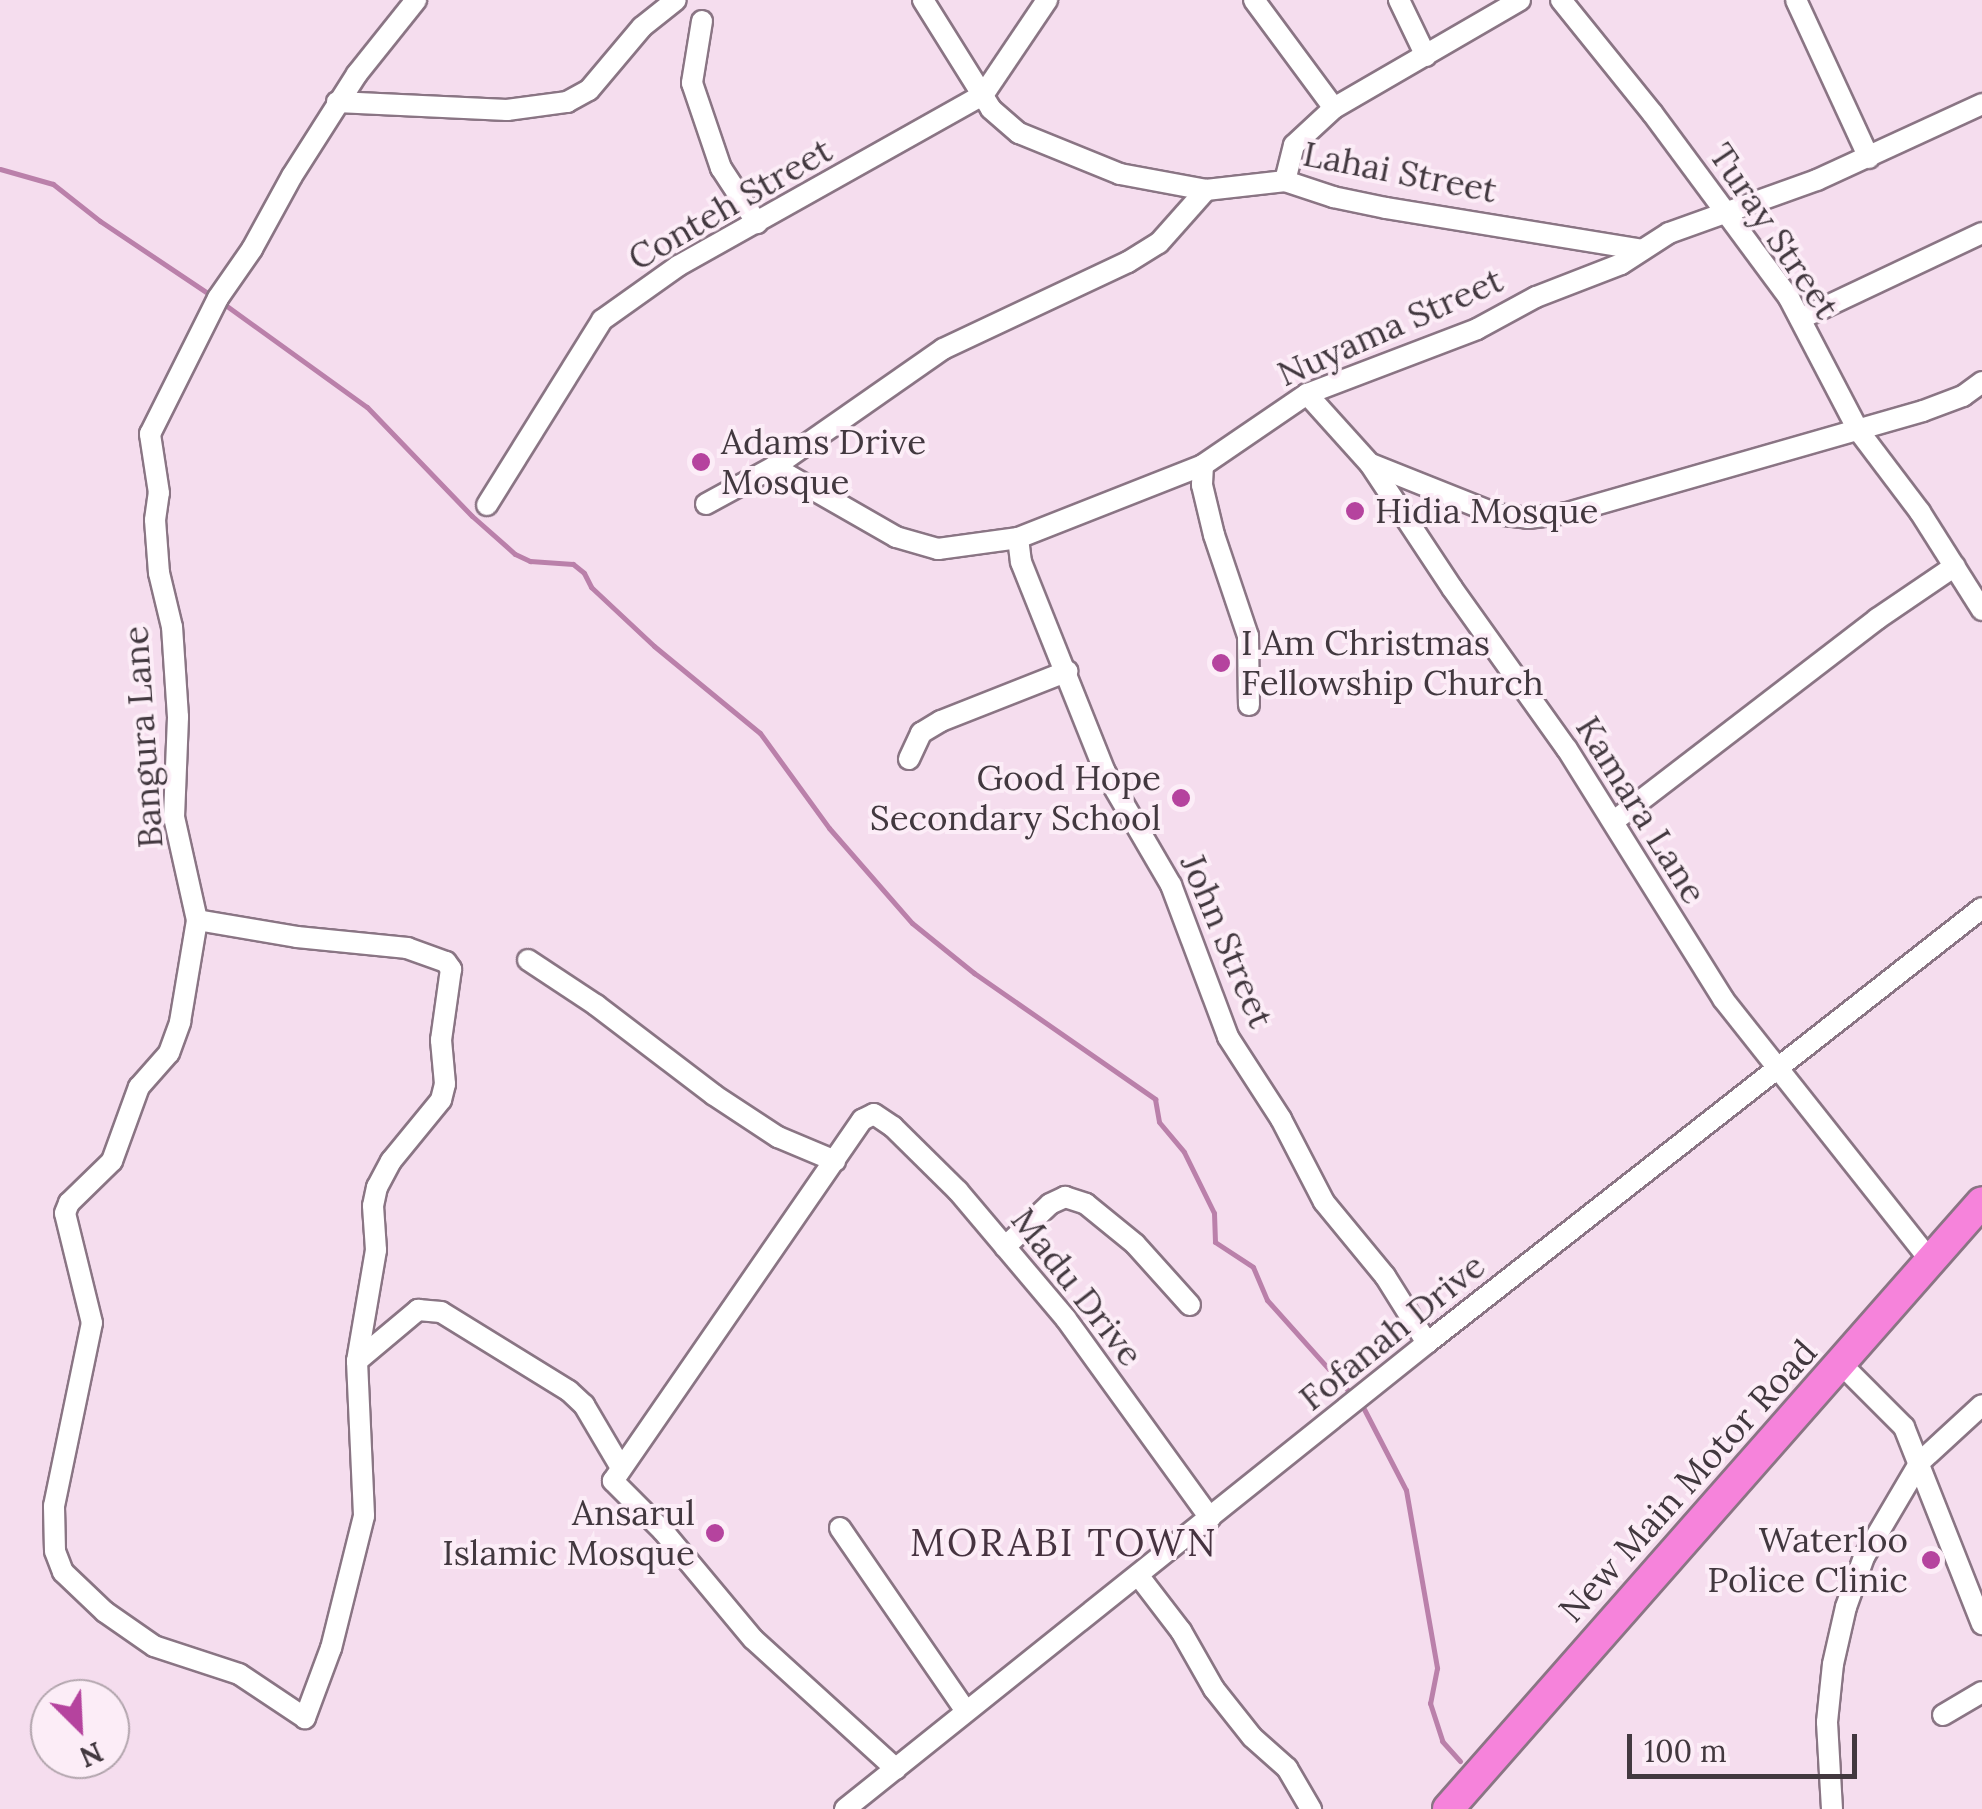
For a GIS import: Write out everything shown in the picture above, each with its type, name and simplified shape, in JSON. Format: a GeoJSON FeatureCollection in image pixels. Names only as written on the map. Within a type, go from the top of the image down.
{"type":"FeatureCollection","features":[{"type":"Feature","properties":{"kind":"highway","name":"New Main Motor Road"},"geometry":{"type":"LineString","coordinates":[[1448,1809],[1982,1202]]}},
{"type":"Feature","properties":{"kind":"highway","name":"New Main Motor Road"},"geometry":{"type":"LineString","coordinates":[[1468,1809],[1982,1223]]}},
{"type":"Feature","properties":{"kind":"street","name":"Bangura Lane"},"geometry":{"type":"LineString","coordinates":[[357,1361],[362,1532],[331,1648],[305,1718],[239,1674],[154,1646],[85,1594],[63,1572],[55,1552],[54,1506],[92,1323],[66,1213],[69,1202],[112,1161],[140,1087],[169,1053],[180,1022],[197,920],[174,816],[178,716],[172,627],[159,572],[155,520],[159,493],[150,434],[218,298],[252,249],[338,102],[416,0]]}},
{"type":"Feature","properties":{"kind":"street"},"geometry":{"type":"LineString","coordinates":[[338,102],[507,110],[567,102],[589,90],[642,27],[676,0]]}},
{"type":"Feature","properties":{"kind":"street","name":"Lahai Street"},"geometry":{"type":"LineString","coordinates":[[923,0],[983,95],[1019,133],[1120,174],[1206,190],[1285,181],[1332,198],[1642,250]]}},
{"type":"Feature","properties":{"kind":"street","name":"Conteh Street"},"geometry":{"type":"LineString","coordinates":[[486,505],[602,320],[678,266],[983,95],[1047,0]]}},
{"type":"Feature","properties":{"kind":"street"},"geometry":{"type":"LineString","coordinates":[[1254,0],[1334,108]]}},
{"type":"Feature","properties":{"kind":"street"},"geometry":{"type":"LineString","coordinates":[[1400,0],[1426,56]]}},
{"type":"Feature","properties":{"kind":"street"},"geometry":{"type":"LineString","coordinates":[[1285,181],[1294,146],[1334,108],[1520,0]]}},
{"type":"Feature","properties":{"kind":"street","name":"Turay Street"},"geometry":{"type":"LineString","coordinates":[[1561,0],[1802,318],[1858,430],[1878,451],[1981,605]]}},
{"type":"Feature","properties":{"kind":"street"},"geometry":{"type":"LineString","coordinates":[[1797,3],[1869,158]]}},
{"type":"Feature","properties":{"kind":"street"},"geometry":{"type":"LineString","coordinates":[[702,21],[692,83],[721,168],[757,223]]}},
{"type":"Feature","properties":{"kind":"street","name":"Nuyama Street"},"geometry":{"type":"LineString","coordinates":[[774,468],[896,537],[938,549],[1018,538],[1203,465],[1307,394],[1477,330],[1536,297],[1621,264],[1669,233],[1869,158],[1982,104]]}},
{"type":"Feature","properties":{"kind":"street"},"geometry":{"type":"LineString","coordinates":[[706,504],[774,468],[943,349],[1128,262],[1159,243],[1206,190]]}},
{"type":"Feature","properties":{"kind":"street"},"geometry":{"type":"LineString","coordinates":[[1802,318],[1982,233]]}},
{"type":"Feature","properties":{"kind":"street"},"geometry":{"type":"LineString","coordinates":[[1370,464],[1455,501],[1528,518],[1594,506],[1858,430],[1963,396],[1982,382]]}},
{"type":"Feature","properties":{"kind":"street","name":"Kamara Lane"},"geometry":{"type":"LineString","coordinates":[[1307,394],[1370,464],[1614,821],[1687,946],[1776,1070],[1932,1260]]}},
{"type":"Feature","properties":{"kind":"street"},"geometry":{"type":"LineString","coordinates":[[1203,465],[1202,486],[1214,535],[1248,636],[1249,705]]}},
{"type":"Feature","properties":{"kind":"street","name":"John Street"},"geometry":{"type":"LineString","coordinates":[[1018,538],[1021,562],[1106,772],[1171,885],[1228,1037],[1282,1118],[1324,1202],[1385,1276],[1427,1343]]}},
{"type":"Feature","properties":{"kind":"street"},"geometry":{"type":"LineString","coordinates":[[1614,821],[1877,618],[1955,566]]}},
{"type":"Feature","properties":{"kind":"street"},"geometry":{"type":"LineString","coordinates":[[909,759],[921,733],[1068,671]]}},
{"type":"Feature","properties":{"kind":"street","name":"Fofanah Drive"},"geometry":{"type":"LineString","coordinates":[[845,1809],[1427,1343],[1982,908]]}},
{"type":"Feature","properties":{"kind":"street"},"geometry":{"type":"LineString","coordinates":[[197,920],[298,937],[406,948],[446,962],[451,969],[441,1040],[445,1084],[441,1100],[391,1161],[377,1187],[372,1229],[376,1250],[357,1361]]}},
{"type":"Feature","properties":{"kind":"street"},"geometry":{"type":"LineString","coordinates":[[528,960],[596,1005],[714,1095],[778,1136],[836,1161],[613,1480],[662,1531],[753,1639],[896,1769]]}},
{"type":"Feature","properties":{"kind":"street","name":"Madu Drive"},"geometry":{"type":"LineString","coordinates":[[836,1161],[862,1120],[874,1114],[958,1191],[1066,1320],[1210,1518]]}},
{"type":"Feature","properties":{"kind":"street"},"geometry":{"type":"LineString","coordinates":[[1006,1246],[1050,1204],[1065,1197],[1086,1204],[1135,1244],[1190,1305]]}},
{"type":"Feature","properties":{"kind":"street"},"geometry":{"type":"LineString","coordinates":[[357,1361],[418,1310],[442,1312],[570,1391],[584,1405],[620,1466]]}},
{"type":"Feature","properties":{"kind":"street"},"geometry":{"type":"LineString","coordinates":[[1851,1374],[1904,1428],[1978,1602],[1982,1624]]}},
{"type":"Feature","properties":{"kind":"street"},"geometry":{"type":"LineString","coordinates":[[1832,1809],[1827,1722],[1846,1606],[1864,1557],[1920,1462],[1982,1405]]}},
{"type":"Feature","properties":{"kind":"street"},"geometry":{"type":"LineString","coordinates":[[840,1528],[966,1712]]}},
{"type":"Feature","properties":{"kind":"street"},"geometry":{"type":"LineString","coordinates":[[1138,1575],[1181,1631],[1214,1688],[1252,1736],[1286,1768],[1311,1809]]}},
{"type":"Feature","properties":{"kind":"street"},"geometry":{"type":"LineString","coordinates":[[1942,1715],[1982,1692]]}},
{"type":"Feature","properties":{"kind":"waterway"},"geometry":{"type":"LineString","coordinates":[[0,169],[53,184],[100,221],[212,296]]}},
{"type":"Feature","properties":{"kind":"waterway"},"geometry":{"type":"LineString","coordinates":[[224,304],[367,407],[472,516],[515,554],[530,561],[573,564],[584,573],[591,587],[654,646],[760,733],[829,828],[912,923],[974,973],[1155,1099],[1159,1122],[1184,1152],[1214,1213],[1215,1242],[1253,1267],[1267,1300],[1351,1394]]}},
{"type":"Feature","properties":{"kind":"waterway"},"geometry":{"type":"LineString","coordinates":[[1364,1409],[1406,1490],[1437,1668],[1430,1703],[1442,1741],[1460,1761]]}},
{"type":"Feature","properties":{"kind":"place","name":"Adams Drive Mosque"},"geometry":{"type":"Point","coordinates":[701,462]}},
{"type":"Feature","properties":{"kind":"place","name":"Hidia Mosque"},"geometry":{"type":"Point","coordinates":[1355,511]}},
{"type":"Feature","properties":{"kind":"place","name":"I Am Christmas Fellowship Church"},"geometry":{"type":"Point","coordinates":[1221,663]}},
{"type":"Feature","properties":{"kind":"place","name":"Good Hope Secondary School"},"geometry":{"type":"Point","coordinates":[1181,798]}},
{"type":"Feature","properties":{"kind":"place","name":"Ansarul Islamic Mosque"},"geometry":{"type":"Point","coordinates":[715,1533]}},
{"type":"Feature","properties":{"kind":"place","name":"Waterloo Police Clinic"},"geometry":{"type":"Point","coordinates":[1931,1560]}},
{"type":"Feature","properties":{"kind":"district","name":"MORABI TOWN"},"geometry":{"type":"Point","coordinates":[1064,1543]}}]}
